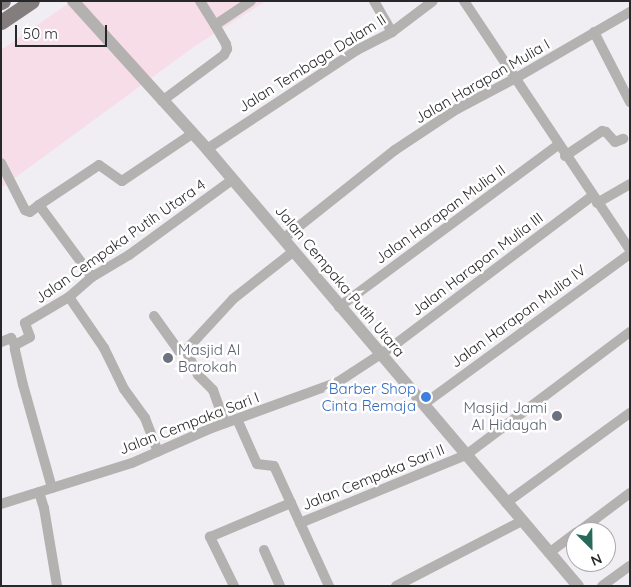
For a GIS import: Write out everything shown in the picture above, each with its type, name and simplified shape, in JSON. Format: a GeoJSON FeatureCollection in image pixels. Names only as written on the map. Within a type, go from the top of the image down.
{"type":"FeatureCollection","features":[{"type":"Feature","properties":{"kind":"main road"},"geometry":{"type":"LineString","coordinates":[[1,22],[32,1]]}},
{"type":"Feature","properties":{"kind":"street","name":"Jalan Cempaka Putih Utara"},"geometry":{"type":"LineString","coordinates":[[73,1],[207,149],[380,356],[424,404],[578,586]]}},
{"type":"Feature","properties":{"kind":"street"},"geometry":{"type":"LineString","coordinates":[[162,101],[224,55],[227,49],[226,44],[200,1]]}},
{"type":"Feature","properties":{"kind":"street"},"geometry":{"type":"LineString","coordinates":[[215,25],[251,1]]}},
{"type":"Feature","properties":{"kind":"street"},"geometry":{"type":"LineString","coordinates":[[374,1],[392,32]]}},
{"type":"Feature","properties":{"kind":"street","name":"Jalan Tembaga Dalam II"},"geometry":{"type":"LineString","coordinates":[[207,149],[357,50],[392,32],[433,1]]}},
{"type":"Feature","properties":{"kind":"street"},"geometry":{"type":"LineString","coordinates":[[464,1],[630,252]]}},
{"type":"Feature","properties":{"kind":"street","name":"Jalan Harapan Mulia I"},"geometry":{"type":"LineString","coordinates":[[283,239],[394,150],[457,109],[516,78],[630,12]]}},
{"type":"Feature","properties":{"kind":"street"},"geometry":{"type":"LineString","coordinates":[[594,32],[626,85],[630,102]]}},
{"type":"Feature","properties":{"kind":"street"},"geometry":{"type":"LineString","coordinates":[[565,156],[602,131],[606,132],[614,142],[623,139]]}},
{"type":"Feature","properties":{"kind":"street"},"geometry":{"type":"LineString","coordinates":[[1,163],[5,176],[25,210],[30,212],[99,165],[122,181],[192,134]]}},
{"type":"Feature","properties":{"kind":"street","name":"Jalan Harapan Mulia II"},"geometry":{"type":"LineString","coordinates":[[339,307],[558,145]]}},
{"type":"Feature","properties":{"kind":"street","name":"Jalan Cempaka Putih Utara 4"},"geometry":{"type":"LineString","coordinates":[[15,344],[30,337],[25,326],[26,322],[69,297],[92,277],[129,254],[232,180]]}},
{"type":"Feature","properties":{"kind":"street","name":"Jalan Harapan Mulia III"},"geometry":{"type":"LineString","coordinates":[[380,356],[595,200],[630,184]]}},
{"type":"Feature","properties":{"kind":"street"},"geometry":{"type":"LineString","coordinates":[[39,205],[92,277]]}},
{"type":"Feature","properties":{"kind":"street"},"geometry":{"type":"LineString","coordinates":[[154,316],[179,351],[186,350],[234,299],[294,251]]}},
{"type":"Feature","properties":{"kind":"street","name":"Jalan Harapan Mulia IV"},"geometry":{"type":"LineString","coordinates":[[424,404],[630,252]]}},
{"type":"Feature","properties":{"kind":"street"},"geometry":{"type":"LineString","coordinates":[[69,297],[104,348],[124,389],[144,418],[158,452]]}},
{"type":"Feature","properties":{"kind":"street","name":"Jalan Cempaka Sari II"},"geometry":{"type":"LineString","coordinates":[[329,586],[300,523],[466,455],[630,332]]}},
{"type":"Feature","properties":{"kind":"street"},"geometry":{"type":"LineString","coordinates":[[1,342],[11,338],[15,344],[22,385],[52,488]]}},
{"type":"Feature","properties":{"kind":"street"},"geometry":{"type":"LineString","coordinates":[[186,350],[198,375],[213,390],[226,424]]}},
{"type":"Feature","properties":{"kind":"street","name":"Jalan Cempaka Sari I"},"geometry":{"type":"LineString","coordinates":[[1,504],[158,452],[237,419],[323,389],[380,356]]}},
{"type":"Feature","properties":{"kind":"street"},"geometry":{"type":"LineString","coordinates":[[506,503],[630,413]]}},
{"type":"Feature","properties":{"kind":"street"},"geometry":{"type":"LineString","coordinates":[[237,419],[257,464],[274,466],[300,523]]}},
{"type":"Feature","properties":{"kind":"street"},"geometry":{"type":"LineString","coordinates":[[39,492],[44,506],[57,586]]}},
{"type":"Feature","properties":{"kind":"street"},"geometry":{"type":"LineString","coordinates":[[592,522],[630,493]]}},
{"type":"Feature","properties":{"kind":"street"},"geometry":{"type":"LineString","coordinates":[[234,586],[210,537],[291,503]]}},
{"type":"Feature","properties":{"kind":"street"},"geometry":{"type":"LineString","coordinates":[[396,586],[522,522]]}},
{"type":"Feature","properties":{"kind":"street"},"geometry":{"type":"LineString","coordinates":[[549,553],[566,541]]}},
{"type":"Feature","properties":{"kind":"street"},"geometry":{"type":"LineString","coordinates":[[264,550],[280,586]]}},
{"type":"Feature","properties":{"kind":"street"},"geometry":{"type":"LineString","coordinates":[[602,586],[630,566]]}},
{"type":"Feature","properties":{"kind":"shaded area"},"geometry":{"type":"Polygon","coordinates":[[[72,1],[266,1],[195,46],[1,188],[1,50],[72,1]]]}},
{"type":"Feature","properties":{"kind":"place","name":"Masjid Al Barokah"},"geometry":{"type":"Point","coordinates":[168,358]}},
{"type":"Feature","properties":{"kind":"place","name":"Barber Shop Cinta Remaja"},"geometry":{"type":"Point","coordinates":[426,397]}},
{"type":"Feature","properties":{"kind":"place","name":"Masjid Jami Al Hidayah"},"geometry":{"type":"Point","coordinates":[557,416]}}]}
